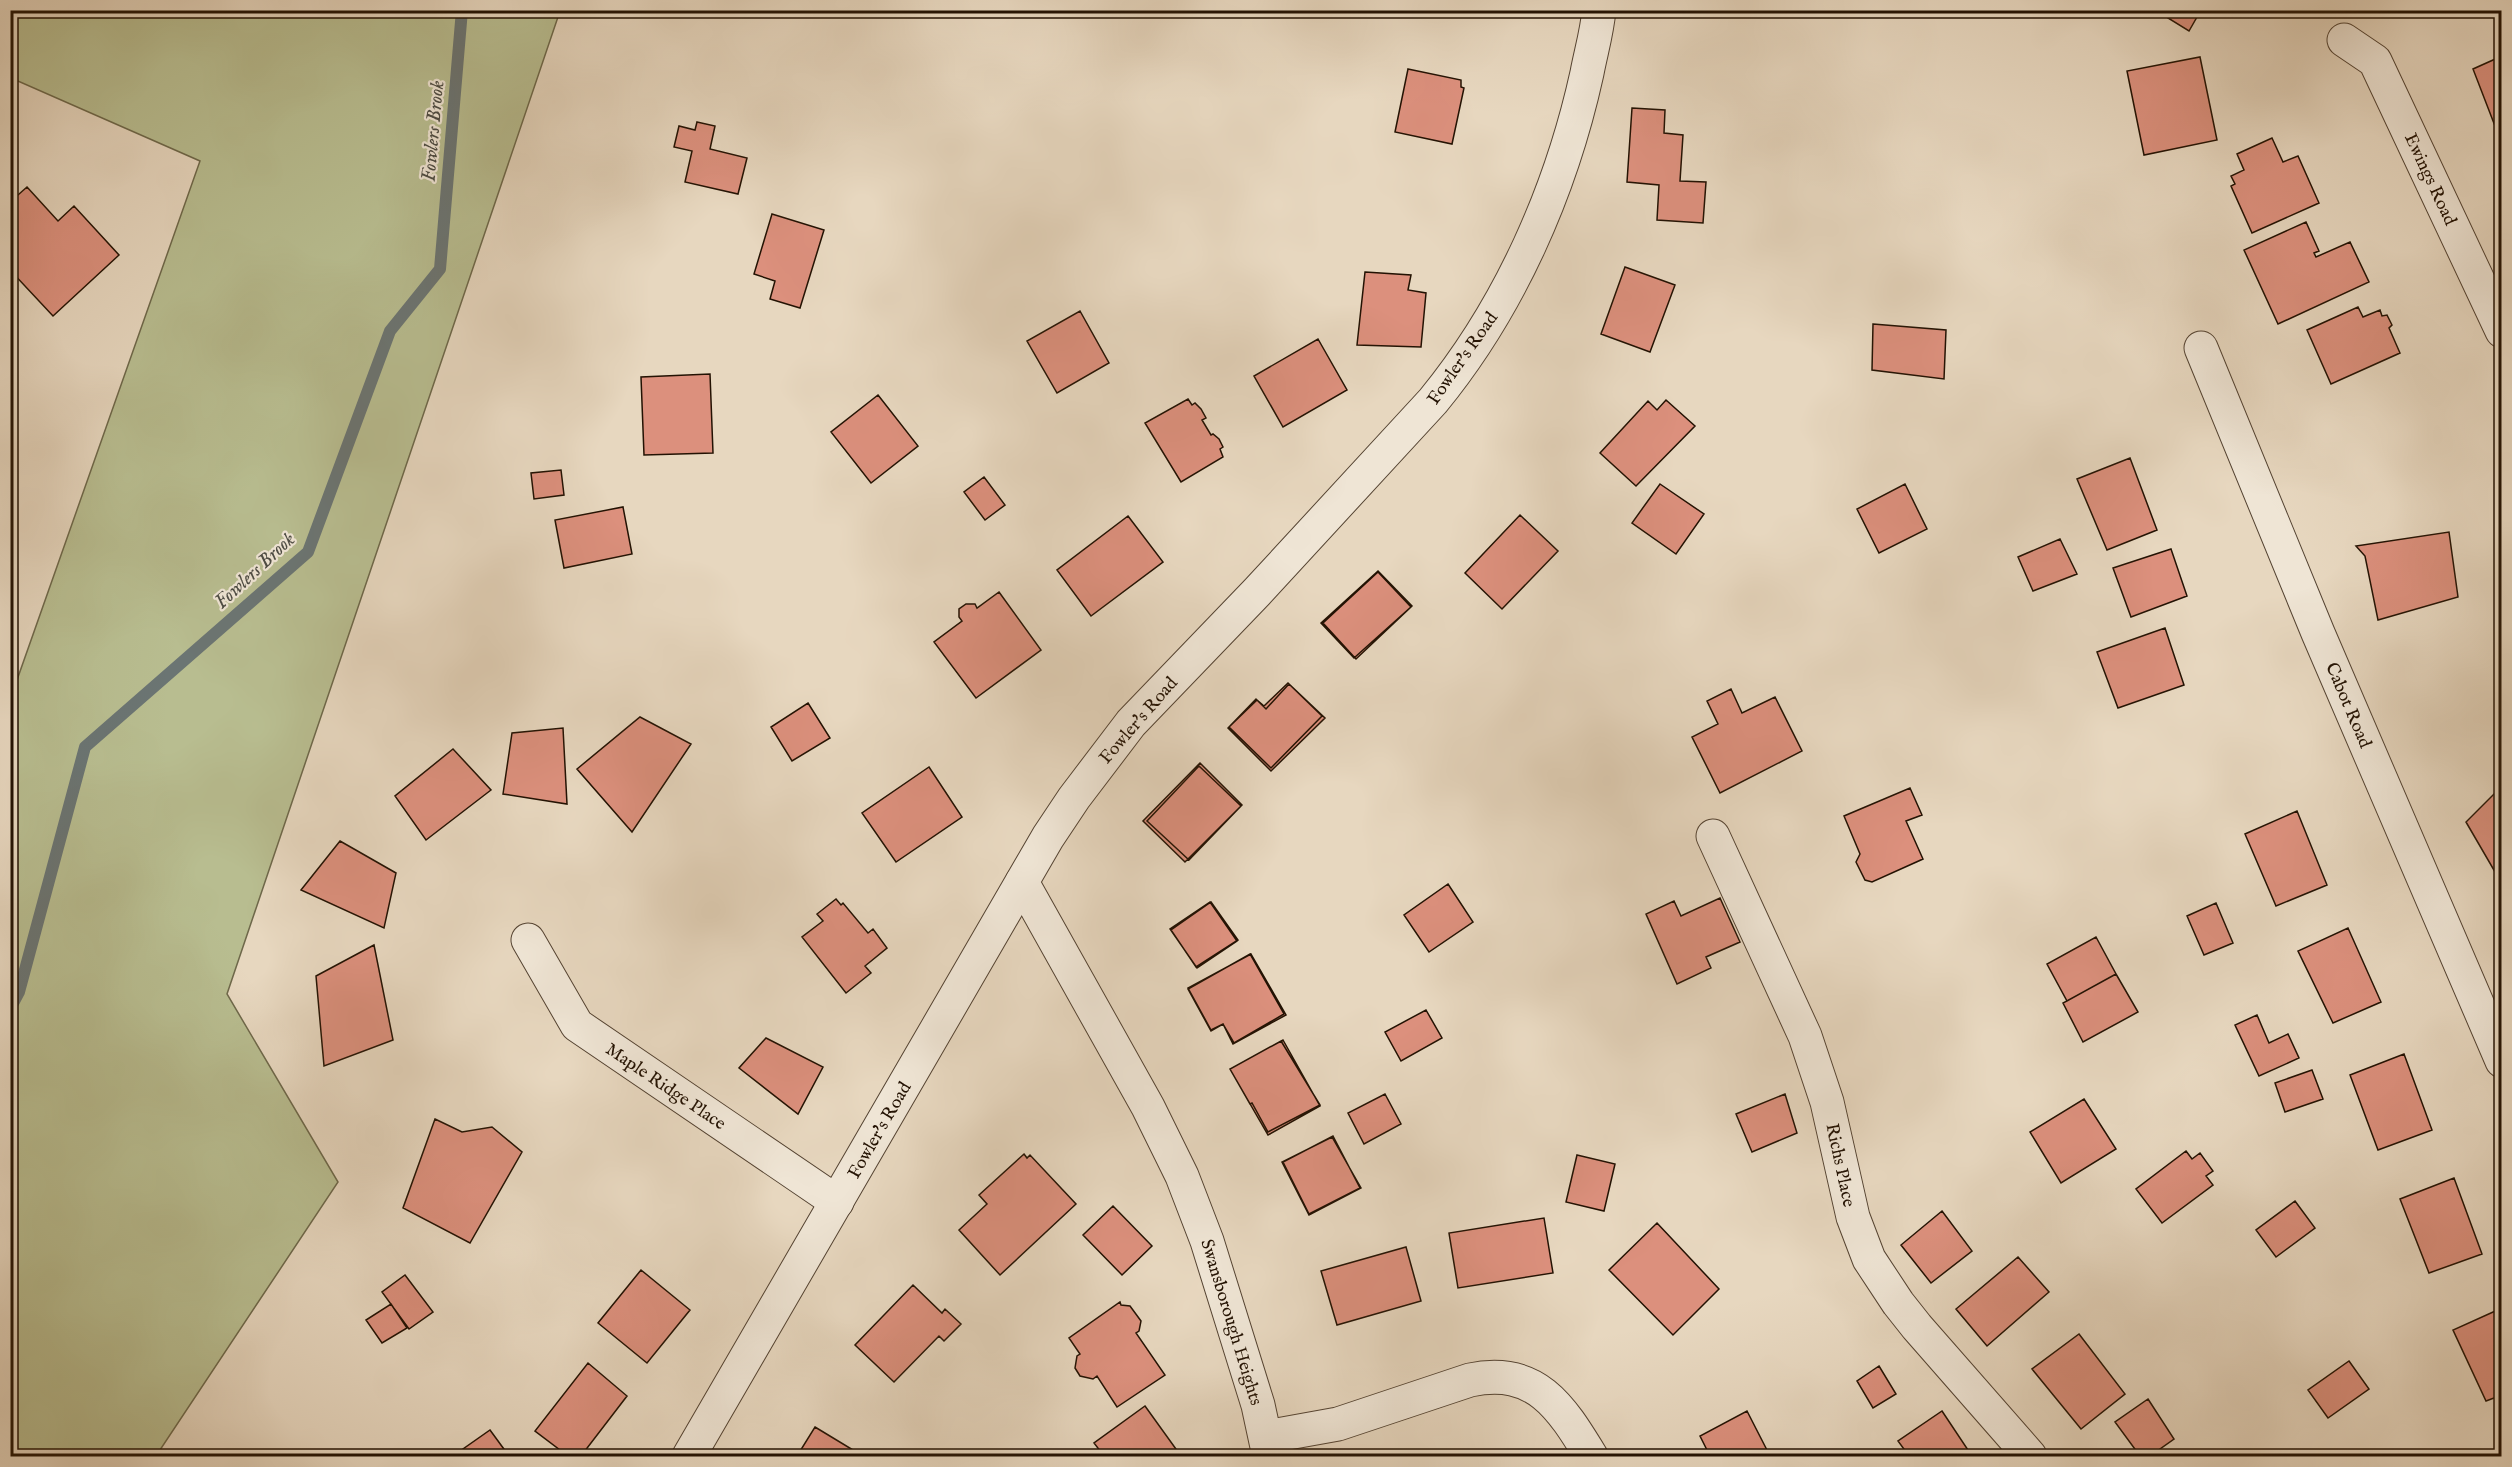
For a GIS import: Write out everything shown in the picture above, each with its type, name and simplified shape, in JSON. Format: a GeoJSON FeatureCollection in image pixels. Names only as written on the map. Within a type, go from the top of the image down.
{"type":"FeatureCollection","features":[{"type":"Feature","properties":{"kind":"street","name":"Fowler's Road"},"geometry":{"type":"LineString","coordinates":[[689,1456],[1022,882],[1074,798],[1131,723],[1257,592],[1410,426],[1454,375],[1473,348],[1505,294],[1535,231],[1561,168],[1579,109],[1599,10]]}},
{"type":"Feature","properties":{"kind":"street","name":"Ewings Road"},"geometry":{"type":"LineString","coordinates":[[2344,40],[2375,61],[2502,331]]}},
{"type":"Feature","properties":{"kind":"street","name":"Cabot Road"},"geometry":{"type":"LineString","coordinates":[[2201,348],[2318,633],[2502,1061]]}},
{"type":"Feature","properties":{"kind":"street","name":"Richs Place"},"geometry":{"type":"LineString","coordinates":[[1713,836],[1805,1036],[1827,1102],[1852,1217],[1869,1258],[1898,1303],[1917,1327],[2031,1456]]}},
{"type":"Feature","properties":{"kind":"street","name":"Swansborough Heights"},"geometry":{"type":"LineString","coordinates":[[1022,882],[1148,1107],[1182,1176],[1207,1241],[1268,1447],[1470,1380],[1489,1376],[1509,1376],[1529,1384],[1548,1397],[1564,1415],[1591,1456]]}},
{"type":"Feature","properties":{"kind":"street","name":"Maple Ridge Place"},"geometry":{"type":"LineString","coordinates":[[528,940],[577,1025],[837,1202]]}},
{"type":"Feature","properties":{"kind":"green space"},"geometry":{"type":"Polygon","coordinates":[[[11,10],[560,11],[227,994],[338,1182],[156,1456],[11,1456],[11,697],[200,161],[11,78],[11,10]]]}},
{"type":"Feature","properties":{"kind":"building"},"geometry":{"type":"Polygon","coordinates":[[[2155,10],[2201,10],[2189,31],[2155,10]]]}},
{"type":"Feature","properties":{"kind":"building"},"geometry":{"type":"Polygon","coordinates":[[[2502,56],[2502,139],[2500,139],[2473,69],[2502,56]]]}},
{"type":"Feature","properties":{"kind":"building"},"geometry":{"type":"Polygon","coordinates":[[[2200,57],[2217,140],[2144,155],[2127,71],[2200,57]]]}},
{"type":"Feature","properties":{"kind":"building"},"geometry":{"type":"Polygon","coordinates":[[[1408,69],[1461,80],[1461,87],[1464,88],[1452,144],[1395,132],[1408,69]]]}},
{"type":"Feature","properties":{"kind":"building"},"geometry":{"type":"Polygon","coordinates":[[[1632,108],[1665,110],[1664,133],[1683,135],[1680,181],[1706,182],[1703,223],[1657,220],[1659,185],[1627,182],[1632,108]]]}},
{"type":"Feature","properties":{"kind":"building"},"geometry":{"type":"Polygon","coordinates":[[[697,122],[715,126],[710,149],[747,158],[738,194],[685,182],[692,151],[674,147],[679,126],[695,130],[697,122]]]}},
{"type":"Feature","properties":{"kind":"building"},"geometry":{"type":"Polygon","coordinates":[[[2272,138],[2283,162],[2298,156],[2319,203],[2252,233],[2231,186],[2235,184],[2231,176],[2244,170],[2237,154],[2272,138]]]}},
{"type":"Feature","properties":{"kind":"building"},"geometry":{"type":"Polygon","coordinates":[[[27,187],[58,221],[74,206],[119,255],[53,316],[10,270],[10,262],[16,257],[10,251],[10,202],[27,187]]]}},
{"type":"Feature","properties":{"kind":"building"},"geometry":{"type":"Polygon","coordinates":[[[772,214],[824,230],[800,308],[770,299],[775,281],[754,274],[772,214]]]}},
{"type":"Feature","properties":{"kind":"building"},"geometry":{"type":"Polygon","coordinates":[[[2306,222],[2319,251],[2314,253],[2316,257],[2350,242],[2369,282],[2278,324],[2244,250],[2306,222]]]}},
{"type":"Feature","properties":{"kind":"building"},"geometry":{"type":"Polygon","coordinates":[[[1625,267],[1675,285],[1650,352],[1601,334],[1625,267]]]}},
{"type":"Feature","properties":{"kind":"building"},"geometry":{"type":"Polygon","coordinates":[[[1365,272],[1411,275],[1408,290],[1426,293],[1421,347],[1357,345],[1365,272]]]}},
{"type":"Feature","properties":{"kind":"building"},"geometry":{"type":"Polygon","coordinates":[[[2358,307],[2363,317],[2380,310],[2382,316],[2387,315],[2392,325],[2389,328],[2400,353],[2331,384],[2307,330],[2358,307]]]}},
{"type":"Feature","properties":{"kind":"building"},"geometry":{"type":"Polygon","coordinates":[[[1080,311],[1109,363],[1057,393],[1027,341],[1080,311]]]}},
{"type":"Feature","properties":{"kind":"building"},"geometry":{"type":"Polygon","coordinates":[[[1873,324],[1946,330],[1944,379],[1872,370],[1873,324]]]}},
{"type":"Feature","properties":{"kind":"building"},"geometry":{"type":"Polygon","coordinates":[[[1318,339],[1347,390],[1283,427],[1254,376],[1318,339]]]}},
{"type":"Feature","properties":{"kind":"building"},"geometry":{"type":"Polygon","coordinates":[[[710,374],[713,453],[644,455],[641,377],[710,374]]]}},
{"type":"Feature","properties":{"kind":"building"},"geometry":{"type":"Polygon","coordinates":[[[878,395],[918,446],[871,483],[831,432],[878,395]]]}},
{"type":"Feature","properties":{"kind":"building"},"geometry":{"type":"Polygon","coordinates":[[[1188,399],[1192,405],[1195,403],[1201,409],[1206,418],[1202,420],[1211,435],[1219,439],[1223,447],[1220,449],[1223,457],[1181,482],[1145,423],[1188,399]]]}},
{"type":"Feature","properties":{"kind":"building"},"geometry":{"type":"Polygon","coordinates":[[[1666,400],[1695,426],[1636,486],[1600,453],[1648,401],[1657,410],[1666,400]]]}},
{"type":"Feature","properties":{"kind":"building"},"geometry":{"type":"Polygon","coordinates":[[[2130,458],[2157,530],[2107,550],[2077,479],[2130,458]]]}},
{"type":"Feature","properties":{"kind":"building"},"geometry":{"type":"Polygon","coordinates":[[[561,470],[564,495],[534,499],[531,473],[561,470]]]}},
{"type":"Feature","properties":{"kind":"building"},"geometry":{"type":"Polygon","coordinates":[[[984,477],[1005,505],[985,520],[964,492],[984,477]]]}},
{"type":"Feature","properties":{"kind":"building"},"geometry":{"type":"Polygon","coordinates":[[[1660,484],[1704,514],[1676,554],[1632,523],[1660,484]]]}},
{"type":"Feature","properties":{"kind":"building"},"geometry":{"type":"Polygon","coordinates":[[[1905,484],[1927,529],[1879,553],[1857,509],[1905,484]]]}},
{"type":"Feature","properties":{"kind":"building"},"geometry":{"type":"Polygon","coordinates":[[[623,507],[632,554],[564,568],[555,520],[623,507]]]}},
{"type":"Feature","properties":{"kind":"building"},"geometry":{"type":"Polygon","coordinates":[[[1520,515],[1558,551],[1502,609],[1465,573],[1520,515]]]}},
{"type":"Feature","properties":{"kind":"building"},"geometry":{"type":"Polygon","coordinates":[[[1128,516],[1163,562],[1091,616],[1057,570],[1128,516]]]}},
{"type":"Feature","properties":{"kind":"building"},"geometry":{"type":"Polygon","coordinates":[[[2449,532],[2458,597],[2378,620],[2365,556],[2356,546],[2449,532]]]}},
{"type":"Feature","properties":{"kind":"building"},"geometry":{"type":"Polygon","coordinates":[[[2060,539],[2077,574],[2033,591],[2018,557],[2060,539]]]}},
{"type":"Feature","properties":{"kind":"building"},"geometry":{"type":"Polygon","coordinates":[[[2171,549],[2187,596],[2131,617],[2113,568],[2171,549]]]}},
{"type":"Feature","properties":{"kind":"building"},"geometry":{"type":"Polygon","coordinates":[[[1378,571],[1412,606],[1354,658],[1321,623],[1378,571]]]}},
{"type":"Feature","properties":{"kind":"building"},"geometry":{"type":"Polygon","coordinates":[[[1378,572],[1411,607],[1356,659],[1323,623],[1378,572]]]}},
{"type":"Feature","properties":{"kind":"building"},"geometry":{"type":"Polygon","coordinates":[[[999,592],[1041,650],[976,698],[934,642],[962,621],[959,617],[959,609],[966,604],[975,604],[977,608],[999,592]]]}},
{"type":"Feature","properties":{"kind":"building"},"geometry":{"type":"Polygon","coordinates":[[[2165,628],[2184,685],[2118,708],[2097,652],[2165,628]]]}},
{"type":"Feature","properties":{"kind":"building"},"geometry":{"type":"Polygon","coordinates":[[[1288,683],[1325,718],[1271,771],[1228,728],[1257,700],[1264,706],[1288,683]]]}},
{"type":"Feature","properties":{"kind":"building"},"geometry":{"type":"Polygon","coordinates":[[[1289,684],[1322,716],[1271,768],[1229,727],[1256,699],[1266,709],[1289,684]]]}},
{"type":"Feature","properties":{"kind":"building"},"geometry":{"type":"Polygon","coordinates":[[[1731,689],[1742,713],[1775,697],[1802,751],[1720,793],[1692,737],[1718,724],[1707,701],[1731,689]]]}},
{"type":"Feature","properties":{"kind":"building"},"geometry":{"type":"Polygon","coordinates":[[[808,703],[830,738],[792,761],[771,727],[808,703]]]}},
{"type":"Feature","properties":{"kind":"building"},"geometry":{"type":"Polygon","coordinates":[[[640,717],[691,744],[632,832],[577,769],[640,717]]]}},
{"type":"Feature","properties":{"kind":"building"},"geometry":{"type":"Polygon","coordinates":[[[563,728],[567,804],[503,794],[512,733],[563,728]]]}},
{"type":"Feature","properties":{"kind":"building"},"geometry":{"type":"Polygon","coordinates":[[[453,749],[491,790],[426,840],[395,796],[453,749]]]}},
{"type":"Feature","properties":{"kind":"building"},"geometry":{"type":"Polygon","coordinates":[[[1200,763],[1242,805],[1185,862],[1143,821],[1200,763]]]}},
{"type":"Feature","properties":{"kind":"building"},"geometry":{"type":"Polygon","coordinates":[[[1199,766],[1241,806],[1189,860],[1147,821],[1199,766]]]}},
{"type":"Feature","properties":{"kind":"building"},"geometry":{"type":"Polygon","coordinates":[[[929,767],[962,817],[896,862],[862,813],[929,767]]]}},
{"type":"Feature","properties":{"kind":"building"},"geometry":{"type":"Polygon","coordinates":[[[2502,786],[2502,884],[2466,822],[2502,786]]]}},
{"type":"Feature","properties":{"kind":"building"},"geometry":{"type":"Polygon","coordinates":[[[1910,788],[1922,815],[1906,821],[1923,859],[1872,882],[1865,880],[1856,862],[1860,854],[1844,816],[1910,788]]]}},
{"type":"Feature","properties":{"kind":"building"},"geometry":{"type":"Polygon","coordinates":[[[2297,811],[2327,885],[2276,906],[2245,834],[2297,811]]]}},
{"type":"Feature","properties":{"kind":"building"},"geometry":{"type":"Polygon","coordinates":[[[340,841],[396,873],[384,928],[301,890],[340,841]]]}},
{"type":"Feature","properties":{"kind":"building"},"geometry":{"type":"Polygon","coordinates":[[[1448,884],[1473,922],[1429,952],[1404,915],[1448,884]]]}},
{"type":"Feature","properties":{"kind":"building"},"geometry":{"type":"Polygon","coordinates":[[[1720,898],[1740,942],[1706,957],[1711,968],[1677,984],[1646,914],[1674,901],[1681,916],[1720,898]]]}},
{"type":"Feature","properties":{"kind":"building"},"geometry":{"type":"Polygon","coordinates":[[[836,899],[841,905],[843,903],[868,933],[873,929],[887,948],[865,966],[871,973],[846,993],[802,937],[823,921],[817,914],[836,899]]]}},
{"type":"Feature","properties":{"kind":"building"},"geometry":{"type":"Polygon","coordinates":[[[1210,902],[1237,941],[1197,968],[1170,929],[1210,902]]]}},
{"type":"Feature","properties":{"kind":"building"},"geometry":{"type":"Polygon","coordinates":[[[1211,902],[1238,940],[1196,967],[1171,930],[1211,902]]]}},
{"type":"Feature","properties":{"kind":"building"},"geometry":{"type":"Polygon","coordinates":[[[2216,903],[2233,943],[2204,955],[2187,916],[2216,903]]]}},
{"type":"Feature","properties":{"kind":"building"},"geometry":{"type":"Polygon","coordinates":[[[2348,928],[2381,1002],[2333,1023],[2298,951],[2348,928]]]}},
{"type":"Feature","properties":{"kind":"building"},"geometry":{"type":"Polygon","coordinates":[[[2096,937],[2116,974],[2067,1001],[2047,964],[2096,937]]]}},
{"type":"Feature","properties":{"kind":"building"},"geometry":{"type":"Polygon","coordinates":[[[374,945],[393,1040],[324,1066],[316,976],[374,945]]]}},
{"type":"Feature","properties":{"kind":"building"},"geometry":{"type":"Polygon","coordinates":[[[1250,954],[1284,1014],[1234,1043],[1223,1024],[1211,1031],[1188,989],[1250,954]]]}},
{"type":"Feature","properties":{"kind":"building"},"geometry":{"type":"Polygon","coordinates":[[[1251,954],[1286,1015],[1233,1044],[1223,1024],[1211,1030],[1188,988],[1251,954]]]}},
{"type":"Feature","properties":{"kind":"building"},"geometry":{"type":"Polygon","coordinates":[[[2116,974],[2138,1012],[2083,1042],[2063,1003],[2116,974]]]}},
{"type":"Feature","properties":{"kind":"building"},"geometry":{"type":"Polygon","coordinates":[[[1426,1010],[1442,1038],[1401,1061],[1385,1032],[1426,1010]]]}},
{"type":"Feature","properties":{"kind":"building"},"geometry":{"type":"Polygon","coordinates":[[[2257,1015],[2269,1043],[2288,1034],[2299,1058],[2259,1076],[2235,1025],[2257,1015]]]}},
{"type":"Feature","properties":{"kind":"building"},"geometry":{"type":"Polygon","coordinates":[[[766,1038],[823,1067],[798,1114],[739,1068],[766,1038]]]}},
{"type":"Feature","properties":{"kind":"building"},"geometry":{"type":"Polygon","coordinates":[[[1283,1040],[1320,1106],[1268,1135],[1230,1069],[1283,1040]]]}},
{"type":"Feature","properties":{"kind":"building"},"geometry":{"type":"Polygon","coordinates":[[[1281,1041],[1320,1105],[1268,1132],[1230,1069],[1281,1041]]]}},
{"type":"Feature","properties":{"kind":"building"},"geometry":{"type":"Polygon","coordinates":[[[2404,1054],[2432,1130],[2378,1150],[2350,1075],[2404,1054]]]}},
{"type":"Feature","properties":{"kind":"building"},"geometry":{"type":"Polygon","coordinates":[[[2312,1070],[2323,1099],[2285,1112],[2275,1083],[2312,1070]]]}},
{"type":"Feature","properties":{"kind":"building"},"geometry":{"type":"Polygon","coordinates":[[[1385,1094],[1401,1124],[1364,1144],[1348,1113],[1385,1094]]]}},
{"type":"Feature","properties":{"kind":"building"},"geometry":{"type":"Polygon","coordinates":[[[1785,1094],[1797,1133],[1752,1152],[1736,1114],[1785,1094]]]}},
{"type":"Feature","properties":{"kind":"building"},"geometry":{"type":"Polygon","coordinates":[[[2084,1099],[2116,1149],[2061,1183],[2030,1132],[2084,1099]]]}},
{"type":"Feature","properties":{"kind":"building"},"geometry":{"type":"Polygon","coordinates":[[[435,1119],[462,1132],[492,1127],[522,1152],[470,1243],[403,1208],[435,1119]]]}},
{"type":"Feature","properties":{"kind":"building"},"geometry":{"type":"Polygon","coordinates":[[[1333,1136],[1360,1188],[1309,1214],[1283,1162],[1333,1136]]]}},
{"type":"Feature","properties":{"kind":"building"},"geometry":{"type":"Polygon","coordinates":[[[1332,1137],[1361,1188],[1309,1215],[1282,1162],[1332,1137]]]}},
{"type":"Feature","properties":{"kind":"building"},"geometry":{"type":"Polygon","coordinates":[[[2186,1151],[2192,1159],[2200,1153],[2213,1171],[2206,1176],[2213,1185],[2162,1223],[2136,1189],[2186,1151]]]}},
{"type":"Feature","properties":{"kind":"building"},"geometry":{"type":"Polygon","coordinates":[[[1024,1154],[1027,1158],[1030,1155],[1076,1204],[1000,1275],[959,1230],[987,1204],[979,1195],[1024,1154]]]}},
{"type":"Feature","properties":{"kind":"building"},"geometry":{"type":"Polygon","coordinates":[[[1577,1155],[1615,1164],[1604,1211],[1566,1202],[1577,1155]]]}},
{"type":"Feature","properties":{"kind":"building"},"geometry":{"type":"Polygon","coordinates":[[[2454,1178],[2482,1254],[2429,1273],[2400,1199],[2454,1178]]]}},
{"type":"Feature","properties":{"kind":"building"},"geometry":{"type":"Polygon","coordinates":[[[2295,1201],[2315,1228],[2276,1257],[2256,1230],[2295,1201]]]}},
{"type":"Feature","properties":{"kind":"building"},"geometry":{"type":"Polygon","coordinates":[[[1113,1206],[1152,1246],[1122,1275],[1083,1235],[1113,1206]]]}},
{"type":"Feature","properties":{"kind":"building"},"geometry":{"type":"Polygon","coordinates":[[[1942,1211],[1972,1251],[1931,1283],[1901,1245],[1942,1211]]]}},
{"type":"Feature","properties":{"kind":"building"},"geometry":{"type":"Polygon","coordinates":[[[1544,1218],[1553,1273],[1458,1288],[1449,1233],[1544,1218]]]}},
{"type":"Feature","properties":{"kind":"building"},"geometry":{"type":"Polygon","coordinates":[[[1657,1223],[1719,1289],[1673,1335],[1609,1270],[1657,1223]]]}},
{"type":"Feature","properties":{"kind":"building"},"geometry":{"type":"Polygon","coordinates":[[[1406,1247],[1421,1301],[1337,1325],[1321,1271],[1406,1247]]]}},
{"type":"Feature","properties":{"kind":"building"},"geometry":{"type":"Polygon","coordinates":[[[2018,1257],[2049,1292],[1987,1346],[1956,1309],[2018,1257]]]}},
{"type":"Feature","properties":{"kind":"building"},"geometry":{"type":"Polygon","coordinates":[[[641,1270],[690,1310],[647,1363],[598,1323],[641,1270]]]}},
{"type":"Feature","properties":{"kind":"building"},"geometry":{"type":"Polygon","coordinates":[[[405,1275],[433,1312],[409,1329],[382,1292],[405,1275]]]}},
{"type":"Feature","properties":{"kind":"building"},"geometry":{"type":"Polygon","coordinates":[[[913,1285],[942,1313],[945,1309],[961,1324],[944,1341],[939,1336],[894,1382],[855,1345],[913,1285]]]}},
{"type":"Feature","properties":{"kind":"building"},"geometry":{"type":"Polygon","coordinates":[[[1120,1302],[1121,1305],[1130,1306],[1141,1321],[1139,1331],[1136,1333],[1165,1375],[1117,1407],[1097,1376],[1093,1379],[1080,1376],[1075,1368],[1077,1356],[1080,1354],[1069,1338],[1120,1302]]]}},
{"type":"Feature","properties":{"kind":"building"},"geometry":{"type":"Polygon","coordinates":[[[391,1304],[407,1328],[382,1343],[366,1320],[391,1304]]]}},
{"type":"Feature","properties":{"kind":"building"},"geometry":{"type":"Polygon","coordinates":[[[2502,1308],[2502,1395],[2486,1401],[2453,1330],[2502,1308]]]}},
{"type":"Feature","properties":{"kind":"building"},"geometry":{"type":"Polygon","coordinates":[[[2079,1334],[2125,1394],[2081,1429],[2032,1369],[2079,1334]]]}},
{"type":"Feature","properties":{"kind":"building"},"geometry":{"type":"Polygon","coordinates":[[[2349,1361],[2369,1389],[2328,1418],[2308,1390],[2349,1361]]]}},
{"type":"Feature","properties":{"kind":"building"},"geometry":{"type":"Polygon","coordinates":[[[588,1363],[627,1396],[581,1456],[568,1456],[535,1431],[588,1363]]]}},
{"type":"Feature","properties":{"kind":"building"},"geometry":{"type":"Polygon","coordinates":[[[1879,1366],[1896,1394],[1873,1408],[1857,1381],[1879,1366]]]}},
{"type":"Feature","properties":{"kind":"building"},"geometry":{"type":"Polygon","coordinates":[[[2148,1399],[2174,1439],[2150,1456],[2140,1456],[2115,1422],[2148,1399]]]}},
{"type":"Feature","properties":{"kind":"building"},"geometry":{"type":"Polygon","coordinates":[[[1145,1406],[1181,1456],[1104,1456],[1094,1443],[1145,1406]]]}},
{"type":"Feature","properties":{"kind":"building"},"geometry":{"type":"Polygon","coordinates":[[[1747,1411],[1770,1456],[1710,1456],[1700,1436],[1747,1411]]]}},
{"type":"Feature","properties":{"kind":"building"},"geometry":{"type":"Polygon","coordinates":[[[1942,1411],[1972,1456],[1909,1456],[1898,1441],[1942,1411]]]}},
{"type":"Feature","properties":{"kind":"building"},"geometry":{"type":"Polygon","coordinates":[[[815,1427],[863,1456],[797,1456],[815,1427]]]}},
{"type":"Feature","properties":{"kind":"building"},"geometry":{"type":"Polygon","coordinates":[[[490,1430],[509,1456],[453,1456],[490,1430]]]}},
{"type":"Feature","properties":{"kind":"waterway","name":"Fowlers Brook"},"geometry":{"type":"LineString","coordinates":[[10,1009],[19,992],[85,747],[308,552],[390,331],[440,269],[462,10]]}}]}
